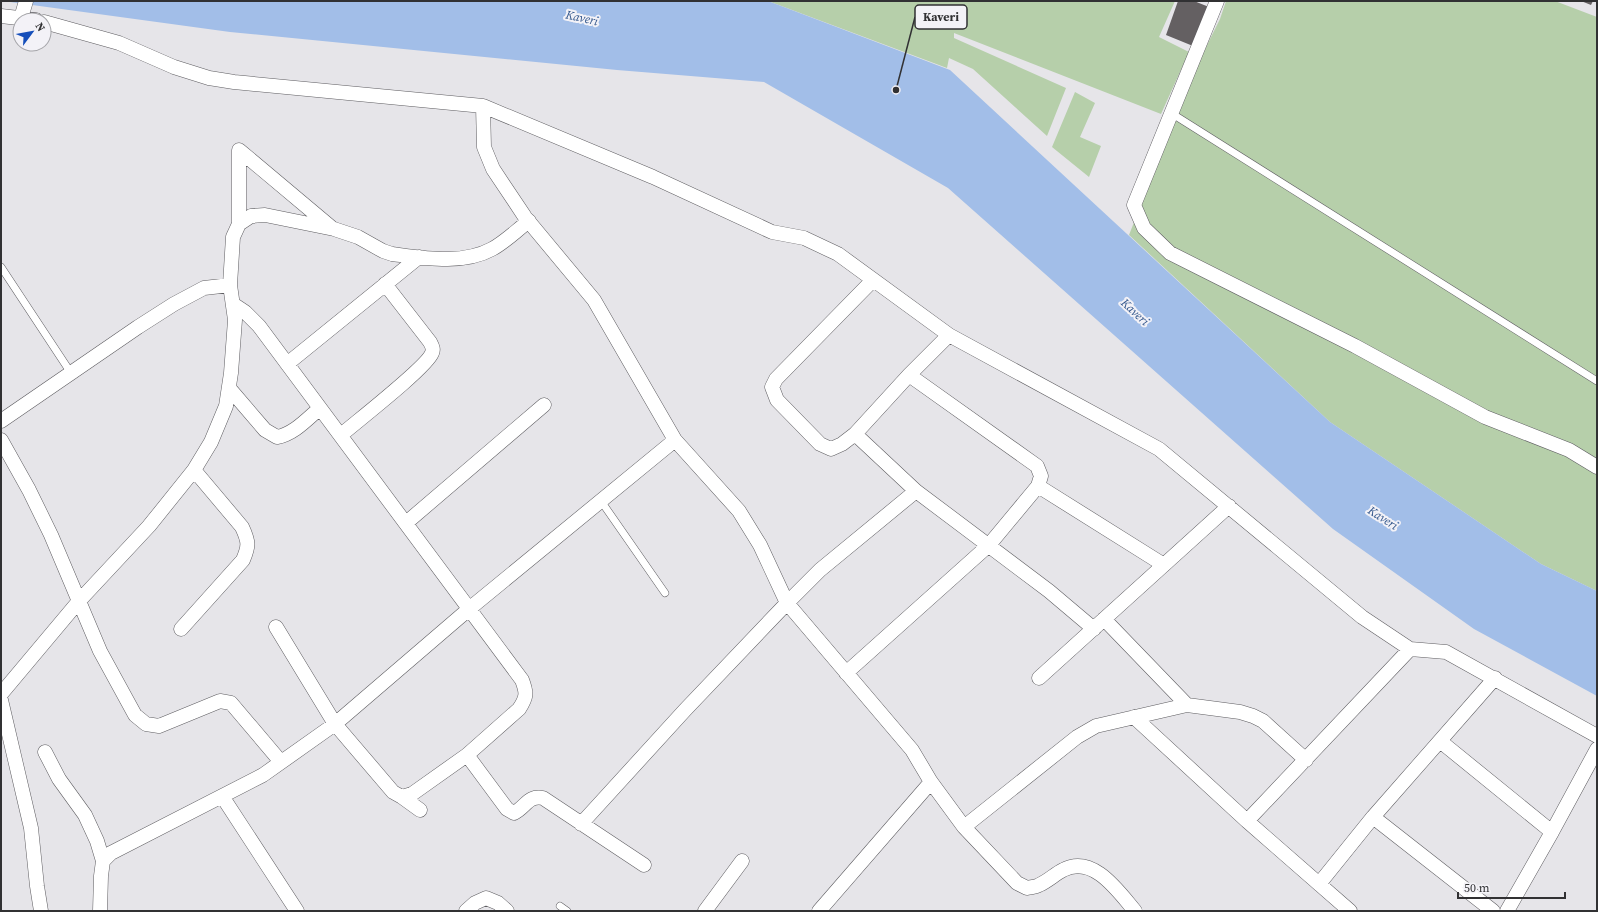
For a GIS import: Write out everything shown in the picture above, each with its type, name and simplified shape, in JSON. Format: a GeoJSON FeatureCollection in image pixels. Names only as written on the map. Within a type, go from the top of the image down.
{"type":"FeatureCollection","features":[{"type":"Feature","properties":{"kind":"street"},"geometry":{"type":"LineString","coordinates":[[23,12],[26,1]]}},
{"type":"Feature","properties":{"kind":"street"},"geometry":{"type":"LineString","coordinates":[[1217,1],[1134,204],[1144,228],[1170,253],[1355,346],[1485,417],[1569,450],[1597,467]]}},
{"type":"Feature","properties":{"kind":"street"},"geometry":{"type":"LineString","coordinates":[[1,16],[12,17]]}},
{"type":"Feature","properties":{"kind":"street"},"geometry":{"type":"LineString","coordinates":[[52,24],[119,43],[174,67],[210,78],[234,82],[483,106],[653,177],[772,232],[804,238],[838,254],[949,335],[1159,449],[1362,617],[1410,649],[1446,652],[1597,736]]}},
{"type":"Feature","properties":{"kind":"street"},"geometry":{"type":"LineString","coordinates":[[483,106],[484,147],[493,169],[529,221],[594,300],[675,440],[739,511],[760,545],[786,603],[912,750],[932,782],[964,827],[1017,883],[1027,888],[1040,885],[1064,869],[1079,865],[1090,868],[1100,875],[1135,911]]}},
{"type":"Feature","properties":{"kind":"street"},"geometry":{"type":"LineString","coordinates":[[1,694],[79,601],[149,526],[194,470],[211,442],[226,406],[234,343],[235,320],[230,285],[233,237],[239,224],[239,150],[334,229]]}},
{"type":"Feature","properties":{"kind":"street"},"geometry":{"type":"LineString","coordinates":[[239,224],[252,216],[266,215],[334,229],[358,237],[382,251],[392,254],[419,257],[460,258],[480,255],[494,248],[529,221]]}},
{"type":"Feature","properties":{"kind":"street"},"geometry":{"type":"LineString","coordinates":[[288,364],[419,257]]}},
{"type":"Feature","properties":{"kind":"street"},"geometry":{"type":"LineString","coordinates":[[873,280],[776,379],[772,387],[777,400],[820,444],[830,449],[842,444],[855,434],[909,375],[949,335]]}},
{"type":"Feature","properties":{"kind":"street"},"geometry":{"type":"LineString","coordinates":[[341,435],[422,366],[432,352],[433,348],[430,342],[385,284]]}},
{"type":"Feature","properties":{"kind":"street"},"geometry":{"type":"LineString","coordinates":[[1,421],[138,327],[193,293],[204,288],[230,285]]}},
{"type":"Feature","properties":{"kind":"street"},"geometry":{"type":"LineString","coordinates":[[233,304],[245,312],[259,326],[288,364],[522,680],[526,690],[526,700],[519,709],[467,755],[412,794],[402,797]]}},
{"type":"Feature","properties":{"kind":"street"},"geometry":{"type":"LineString","coordinates":[[846,673],[989,545],[1038,486],[1041,476],[1037,466],[909,375]]}},
{"type":"Feature","properties":{"kind":"street"},"geometry":{"type":"LineString","coordinates":[[229,388],[265,430],[277,437],[286,436],[292,432],[320,408]]}},
{"type":"Feature","properties":{"kind":"street"},"geometry":{"type":"LineString","coordinates":[[406,524],[544,405]]}},
{"type":"Feature","properties":{"kind":"street"},"geometry":{"type":"LineString","coordinates":[[855,434],[916,491],[1049,591],[1099,624],[1187,705]]}},
{"type":"Feature","properties":{"kind":"street"},"geometry":{"type":"LineString","coordinates":[[1,440],[29,490],[51,535],[100,651],[135,715],[146,724],[159,726],[220,702],[231,703],[281,762]]}},
{"type":"Feature","properties":{"kind":"street"},"geometry":{"type":"LineString","coordinates":[[100,911],[101,876],[104,861],[111,853],[263,775],[335,724],[469,609],[675,440]]}},
{"type":"Feature","properties":{"kind":"street"},"geometry":{"type":"LineString","coordinates":[[181,630],[243,560],[248,548],[247,538],[242,527],[194,470]]}},
{"type":"Feature","properties":{"kind":"street"},"geometry":{"type":"LineString","coordinates":[[1038,486],[1164,565]]}},
{"type":"Feature","properties":{"kind":"street"},"geometry":{"type":"LineString","coordinates":[[581,824],[786,603],[820,570],[916,491]]}},
{"type":"Feature","properties":{"kind":"street"},"geometry":{"type":"LineString","coordinates":[[1039,678],[1229,506]]}},
{"type":"Feature","properties":{"kind":"street"},"geometry":{"type":"LineString","coordinates":[[276,627],[335,724],[393,792],[420,810]]}},
{"type":"Feature","properties":{"kind":"street"},"geometry":{"type":"LineString","coordinates":[[1247,821],[1410,649]]}},
{"type":"Feature","properties":{"kind":"street"},"geometry":{"type":"LineString","coordinates":[[1319,884],[1373,817],[1495,678]]}},
{"type":"Feature","properties":{"kind":"street"},"geometry":{"type":"LineString","coordinates":[[1,700],[31,828],[37,886],[42,911]]}},
{"type":"Feature","properties":{"kind":"street"},"geometry":{"type":"LineString","coordinates":[[964,827],[1077,737],[1096,726],[1187,705],[1240,712],[1253,716],[1263,721],[1306,760]]}},
{"type":"Feature","properties":{"kind":"street"},"geometry":{"type":"LineString","coordinates":[[1134,717],[1247,821],[1350,911]]}},
{"type":"Feature","properties":{"kind":"street"},"geometry":{"type":"LineString","coordinates":[[1440,741],[1552,832]]}},
{"type":"Feature","properties":{"kind":"street"},"geometry":{"type":"LineString","coordinates":[[1508,911],[1597,749]]}},
{"type":"Feature","properties":{"kind":"street"},"geometry":{"type":"LineString","coordinates":[[45,752],[59,780],[85,815],[104,861]]}},
{"type":"Feature","properties":{"kind":"street"},"geometry":{"type":"LineString","coordinates":[[467,755],[507,809],[514,812],[521,810],[531,799],[536,797],[543,798],[644,865]]}},
{"type":"Feature","properties":{"kind":"street"},"geometry":{"type":"LineString","coordinates":[[819,911],[932,782]]}},
{"type":"Feature","properties":{"kind":"street"},"geometry":{"type":"LineString","coordinates":[[222,796],[297,911]]}},
{"type":"Feature","properties":{"kind":"street"},"geometry":{"type":"LineString","coordinates":[[1373,817],[1493,911]]}},
{"type":"Feature","properties":{"kind":"street"},"geometry":{"type":"LineString","coordinates":[[705,911],[742,861]]}},
{"type":"Feature","properties":{"kind":"street"},"geometry":{"type":"LineString","coordinates":[[466,911],[475,903],[486,898],[498,903],[507,911]]}},
{"type":"Feature","properties":{"kind":"lane"},"geometry":{"type":"LineString","coordinates":[[1171,113],[1597,381]]}},
{"type":"Feature","properties":{"kind":"lane"},"geometry":{"type":"LineString","coordinates":[[1,266],[71,373]]}},
{"type":"Feature","properties":{"kind":"lane"},"geometry":{"type":"LineString","coordinates":[[601,501],[665,592]]}},
{"type":"Feature","properties":{"kind":"lane"},"geometry":{"type":"LineString","coordinates":[[560,906],[567,911]]}},
{"type":"Feature","properties":{"kind":"green space"},"geometry":{"type":"Polygon","coordinates":[[[768,1],[1175,1],[1159,37],[1189,52],[1161,114],[954,33],[954,38],[1066,88],[1047,136],[973,69],[949,58],[947,68],[768,1]]]}},
{"type":"Feature","properties":{"kind":"green space"},"geometry":{"type":"Polygon","coordinates":[[[1226,1],[1555,1],[1597,17],[1597,591],[1541,564],[1330,422],[1129,235],[1197,65],[1220,19],[1226,1]]]}},
{"type":"Feature","properties":{"kind":"green space"},"geometry":{"type":"Polygon","coordinates":[[[1075,92],[1095,103],[1080,137],[1101,146],[1089,177],[1052,147],[1075,92]]]}},
{"type":"Feature","properties":{"kind":"water"},"geometry":{"type":"Polygon","coordinates":[[[3,1],[768,1],[950,70],[1330,422],[1541,564],[1597,591],[1597,696],[1474,629],[1333,529],[948,188],[764,82],[617,70],[230,32],[3,1]]]}},
{"type":"Feature","properties":{"kind":"building"},"geometry":{"type":"Polygon","coordinates":[[[1178,1],[1194,1],[1209,7],[1193,46],[1166,35],[1178,1]]]}},
{"type":"Feature","properties":{"kind":"building"},"geometry":{"type":"Polygon","coordinates":[[[1581,1],[1593,1],[1591,5],[1581,1]]]}},
{"type":"Feature","properties":{"kind":"place","name":"Kaveri"},"geometry":{"type":"Point","coordinates":[896,90]}}]}
